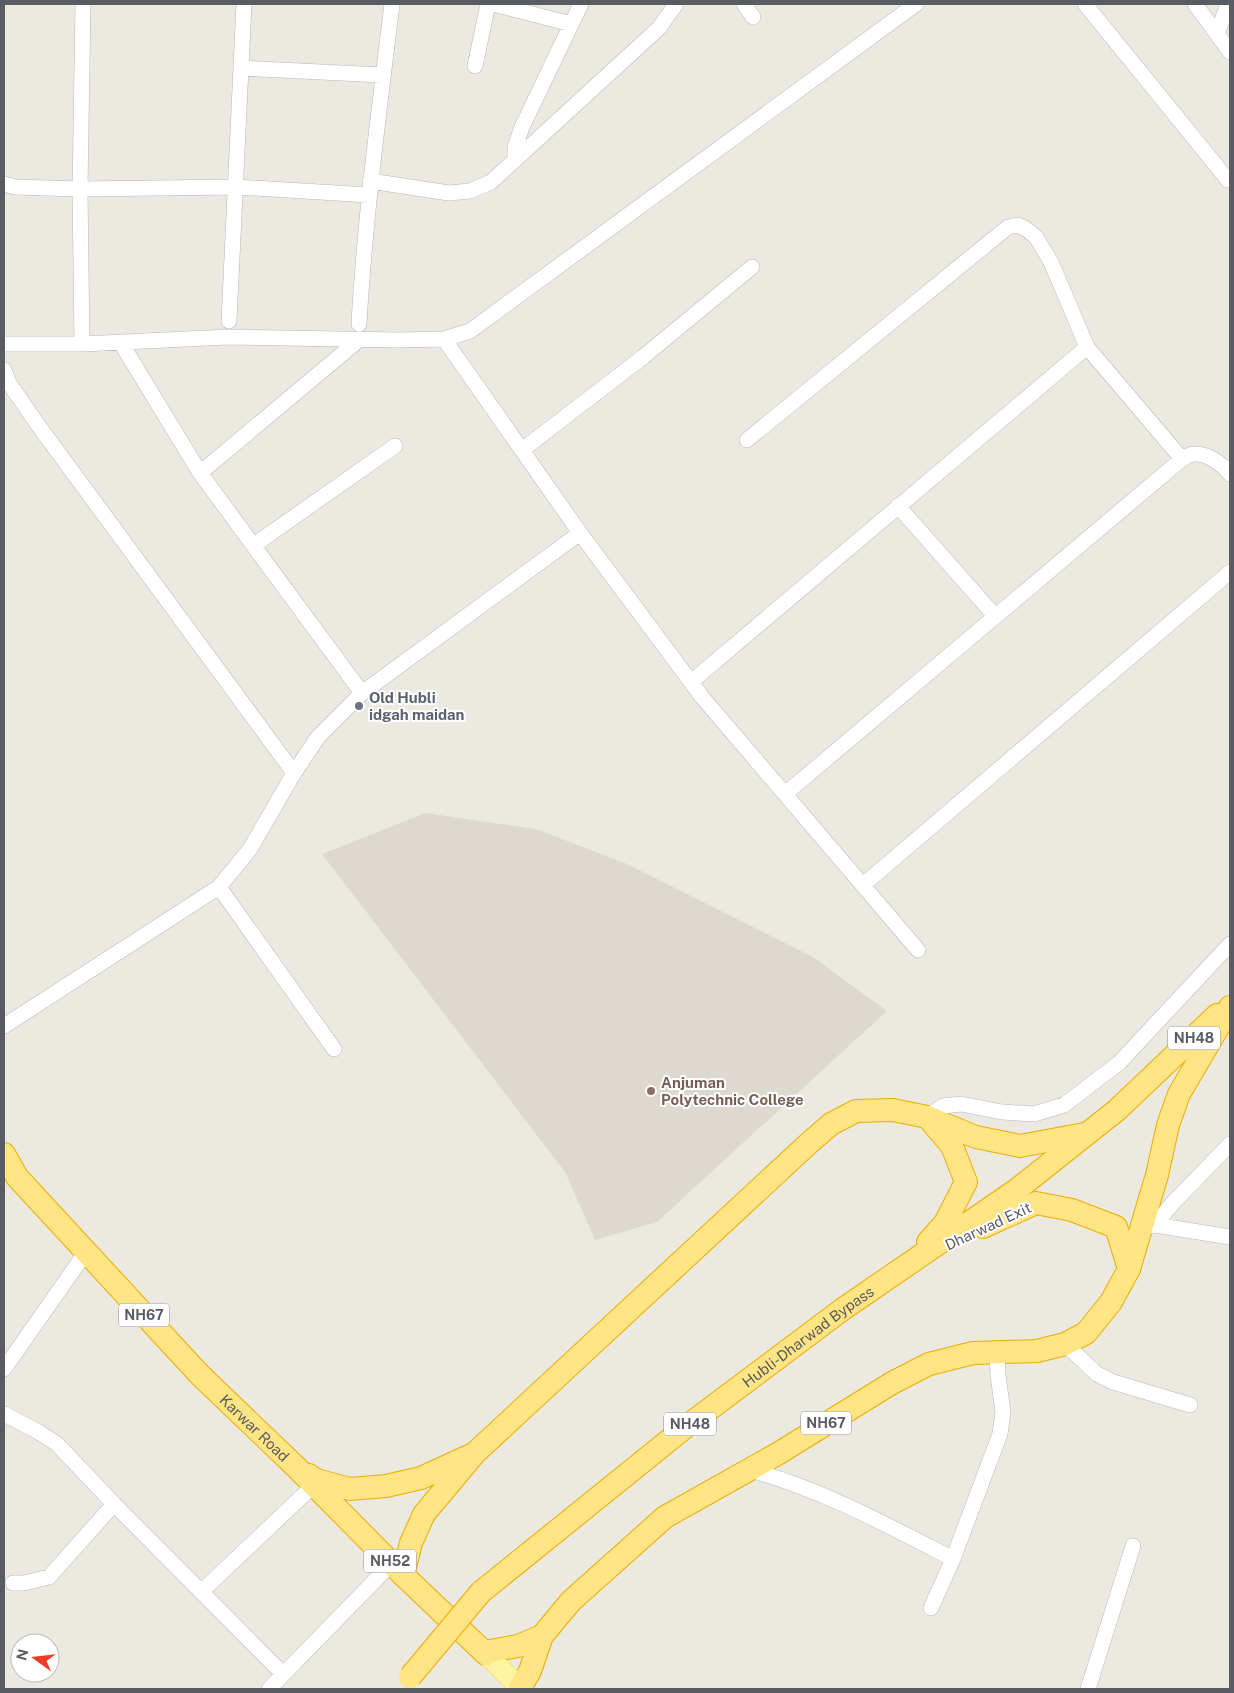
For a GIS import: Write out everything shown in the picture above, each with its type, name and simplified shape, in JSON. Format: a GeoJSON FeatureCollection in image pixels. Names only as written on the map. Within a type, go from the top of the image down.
{"type":"FeatureCollection","features":[{"type":"Feature","properties":{"kind":"highway","name":"Hubli-Dharwad Bypass"},"geometry":{"type":"LineString","coordinates":[[406,1683],[481,1592],[670,1439],[844,1309],[1015,1191],[1088,1134],[1151,1079],[1230,1002]]}},
{"type":"Feature","properties":{"kind":"highway"},"geometry":{"type":"LineString","coordinates":[[1129,1269],[1148,1227],[1168,1125],[1179,1094],[1230,1007]]}},
{"type":"Feature","properties":{"kind":"highway","name":"NH67"},"geometry":{"type":"LineString","coordinates":[[296,1467],[316,1480],[350,1489],[386,1486],[421,1478],[475,1453],[831,1124],[856,1112],[893,1110],[927,1117]]}},
{"type":"Feature","properties":{"kind":"highway"},"geometry":{"type":"LineString","coordinates":[[927,1117],[976,1137],[1020,1146],[1088,1134]]}},
{"type":"Feature","properties":{"kind":"highway"},"geometry":{"type":"LineString","coordinates":[[907,1266],[945,1223],[966,1182],[952,1146],[927,1117]]}},
{"type":"Feature","properties":{"kind":"highway","name":"Karwar Road"},"geometry":{"type":"LineString","coordinates":[[4,1154],[17,1178],[200,1375],[486,1654]]}},
{"type":"Feature","properties":{"kind":"highway","name":"Dharwad Exit"},"geometry":{"type":"LineString","coordinates":[[907,1266],[992,1222],[1036,1203],[1072,1210],[1116,1227],[1129,1269]]}},
{"type":"Feature","properties":{"kind":"highway","name":"NH67"},"geometry":{"type":"LineString","coordinates":[[486,1654],[490,1651],[518,1646],[542,1636],[571,1601],[665,1517],[750,1470],[892,1383],[929,1364],[973,1354],[1037,1350],[1065,1344],[1086,1333],[1111,1302],[1129,1269]]}},
{"type":"Feature","properties":{"kind":"highway"},"geometry":{"type":"LineString","coordinates":[[398,1569],[424,1514],[475,1453]]}},
{"type":"Feature","properties":{"kind":"highway"},"geometry":{"type":"LineString","coordinates":[[520,1689],[532,1666],[542,1636]]}},
{"type":"Feature","properties":{"kind":"main road","name":"Karwar Road"},"geometry":{"type":"LineString","coordinates":[[486,1654],[520,1689]]}},
{"type":"Feature","properties":{"kind":"street"},"geometry":{"type":"LineString","coordinates":[[82,344],[80,189],[83,4]]}},
{"type":"Feature","properties":{"kind":"street"},"geometry":{"type":"LineString","coordinates":[[229,321],[244,4]]}},
{"type":"Feature","properties":{"kind":"street"},"geometry":{"type":"LineString","coordinates":[[200,473],[359,332],[362,262],[392,4]]}},
{"type":"Feature","properties":{"kind":"street"},"geometry":{"type":"LineString","coordinates":[[475,66],[488,4]]}},
{"type":"Feature","properties":{"kind":"street"},"geometry":{"type":"LineString","coordinates":[[493,4],[571,24]]}},
{"type":"Feature","properties":{"kind":"street"},"geometry":{"type":"LineString","coordinates":[[515,160],[514,147],[522,127],[581,4]]}},
{"type":"Feature","properties":{"kind":"street"},"geometry":{"type":"LineString","coordinates":[[4,184],[15,187],[80,189],[236,186],[370,188],[449,193],[470,191],[491,182],[659,28],[676,4]]}},
{"type":"Feature","properties":{"kind":"street"},"geometry":{"type":"LineString","coordinates":[[744,4],[753,17]]}},
{"type":"Feature","properties":{"kind":"street"},"geometry":{"type":"LineString","coordinates":[[4,344],[120,343],[359,332],[398,340],[444,339],[470,331],[916,4]]}},
{"type":"Feature","properties":{"kind":"street"},"geometry":{"type":"LineString","coordinates":[[1085,4],[1228,180]]}},
{"type":"Feature","properties":{"kind":"street"},"geometry":{"type":"LineString","coordinates":[[1194,4],[1230,52]]}},
{"type":"Feature","properties":{"kind":"street"},"geometry":{"type":"LineString","coordinates":[[1217,34],[1228,4]]}},
{"type":"Feature","properties":{"kind":"street"},"geometry":{"type":"LineString","coordinates":[[241,68],[384,75]]}},
{"type":"Feature","properties":{"kind":"street"},"geometry":{"type":"LineString","coordinates":[[747,440],[1008,227],[1018,226],[1026,229],[1036,237],[1051,262],[1087,347],[1182,459]]}},
{"type":"Feature","properties":{"kind":"street"},"geometry":{"type":"LineString","coordinates":[[522,450],[643,357],[752,267]]}},
{"type":"Feature","properties":{"kind":"street"},"geometry":{"type":"LineString","coordinates":[[444,339],[580,533],[691,682],[918,950]]}},
{"type":"Feature","properties":{"kind":"street"},"geometry":{"type":"LineString","coordinates":[[120,343],[200,473],[362,693]]}},
{"type":"Feature","properties":{"kind":"street"},"geometry":{"type":"LineString","coordinates":[[691,682],[1087,347]]}},
{"type":"Feature","properties":{"kind":"street"},"geometry":{"type":"LineString","coordinates":[[4,370],[9,383],[38,425],[294,774]]}},
{"type":"Feature","properties":{"kind":"street"},"geometry":{"type":"LineString","coordinates":[[254,545],[395,446]]}},
{"type":"Feature","properties":{"kind":"street"},"geometry":{"type":"LineString","coordinates":[[785,794],[1182,459],[1193,454],[1206,456],[1221,464],[1230,474]]}},
{"type":"Feature","properties":{"kind":"street"},"geometry":{"type":"LineString","coordinates":[[898,506],[995,616]]}},
{"type":"Feature","properties":{"kind":"street"},"geometry":{"type":"LineString","coordinates":[[4,1026],[219,887],[250,849],[318,737],[362,693],[580,533]]}},
{"type":"Feature","properties":{"kind":"street"},"geometry":{"type":"LineString","coordinates":[[863,885],[1230,572]]}},
{"type":"Feature","properties":{"kind":"street"},"geometry":{"type":"LineString","coordinates":[[219,887],[334,1049]]}},
{"type":"Feature","properties":{"kind":"street"},"geometry":{"type":"LineString","coordinates":[[927,1117],[943,1106],[961,1104],[1002,1112],[1034,1114],[1064,1105],[1119,1064],[1230,944]]}},
{"type":"Feature","properties":{"kind":"street"},"geometry":{"type":"LineString","coordinates":[[1148,1227],[1230,1144]]}},
{"type":"Feature","properties":{"kind":"street"},"geometry":{"type":"LineString","coordinates":[[1148,1227],[1230,1237]]}},
{"type":"Feature","properties":{"kind":"street"},"geometry":{"type":"LineString","coordinates":[[4,1369],[86,1252]]}},
{"type":"Feature","properties":{"kind":"street"},"geometry":{"type":"LineString","coordinates":[[1065,1344],[1082,1362],[1097,1374],[1113,1382],[1190,1405]]}},
{"type":"Feature","properties":{"kind":"street"},"geometry":{"type":"LineString","coordinates":[[931,1608],[953,1559],[1000,1434],[1003,1412],[997,1353]]}},
{"type":"Feature","properties":{"kind":"street"},"geometry":{"type":"LineString","coordinates":[[4,1414],[57,1444],[283,1674]]}},
{"type":"Feature","properties":{"kind":"street"},"geometry":{"type":"LineString","coordinates":[[750,1470],[778,1477],[846,1504],[953,1559]]}},
{"type":"Feature","properties":{"kind":"street"},"geometry":{"type":"LineString","coordinates":[[202,1592],[314,1485]]}},
{"type":"Feature","properties":{"kind":"street"},"geometry":{"type":"LineString","coordinates":[[10,1589],[24,1583],[49,1577],[114,1504]]}},
{"type":"Feature","properties":{"kind":"street"},"geometry":{"type":"LineString","coordinates":[[1088,1689],[1133,1546]]}},
{"type":"Feature","properties":{"kind":"street"},"geometry":{"type":"LineString","coordinates":[[269,1689],[398,1569]]}},
{"type":"Feature","properties":{"kind":"shaded area","name":"Anjuman Polytechnic College"},"geometry":{"type":"Polygon","coordinates":[[[425,813],[536,829],[627,864],[813,957],[887,1011],[657,1222],[595,1240],[565,1172],[322,854],[425,813]]]}},
{"type":"Feature","properties":{"kind":"place","name":"Old Hubli idgah maidan"},"geometry":{"type":"Point","coordinates":[359,706]}},
{"type":"Feature","properties":{"kind":"place","name":"Anjuman Polytechnic College"},"geometry":{"type":"Point","coordinates":[651,1091]}}]}
